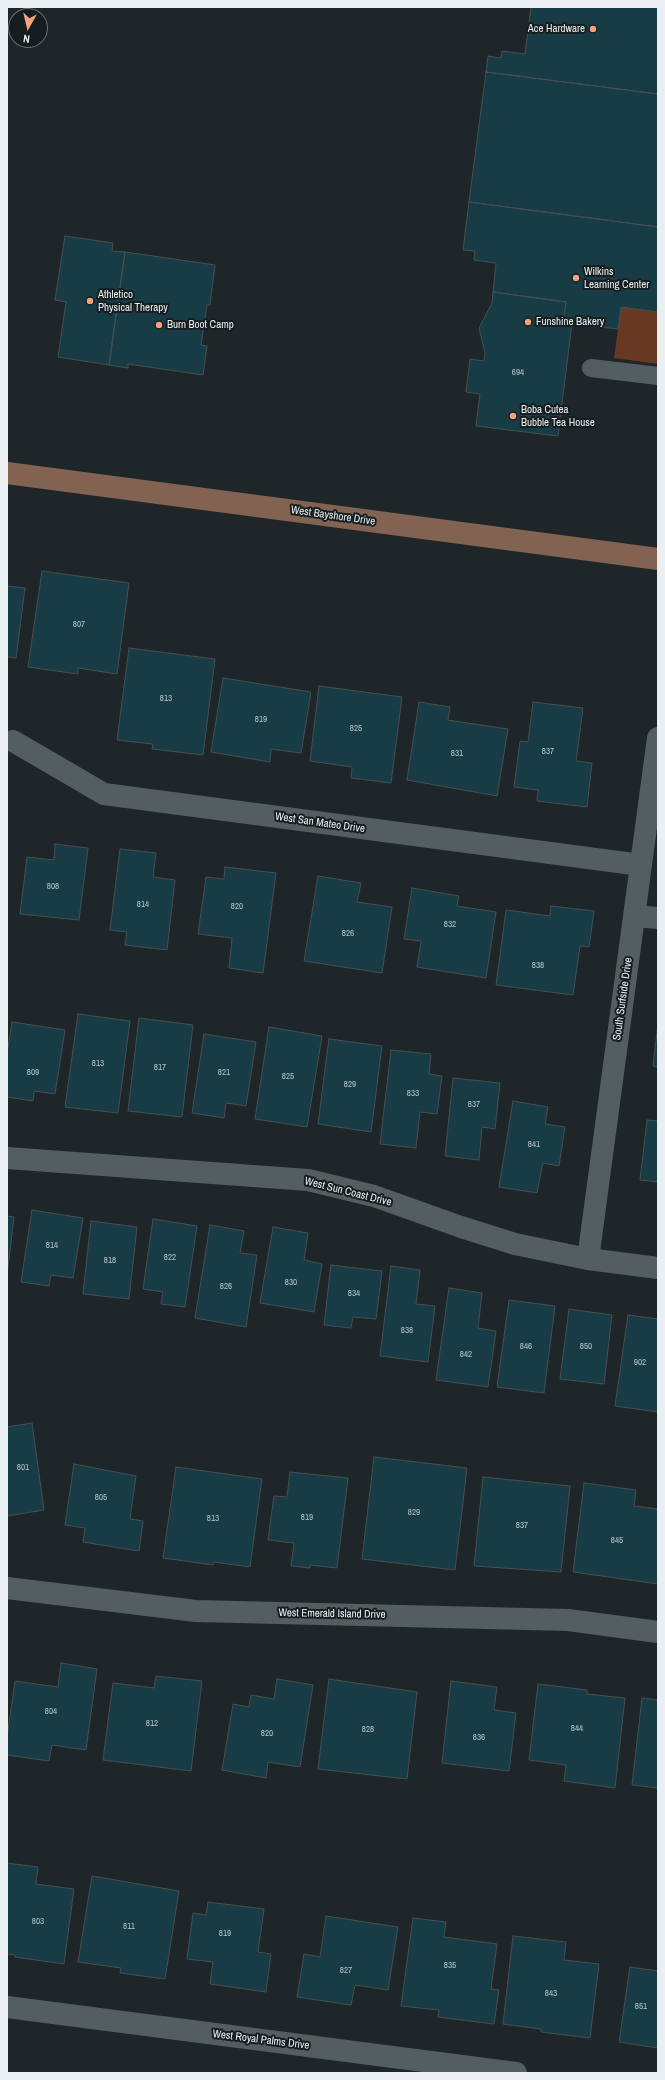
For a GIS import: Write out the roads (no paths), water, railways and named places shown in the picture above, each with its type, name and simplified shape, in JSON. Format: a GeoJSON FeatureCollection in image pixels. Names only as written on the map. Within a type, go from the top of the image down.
{"type":"FeatureCollection","features":[{"type":"Feature","properties":{"kind":"street","name":"West Bayshore Drive"},"geometry":{"type":"LineString","coordinates":[[7,473],[658,559]]}},
{"type":"Feature","properties":{"kind":"street","name":"South Surfside Drive"},"geometry":{"type":"LineString","coordinates":[[588,1259],[658,738]]}},
{"type":"Feature","properties":{"kind":"street","name":"West San Mateo Drive"},"geometry":{"type":"LineString","coordinates":[[13,741],[104,794],[641,865]]}},
{"type":"Feature","properties":{"kind":"street"},"geometry":{"type":"LineString","coordinates":[[634,916],[658,918]]}},
{"type":"Feature","properties":{"kind":"street","name":"West Sun Coast Drive"},"geometry":{"type":"LineString","coordinates":[[7,1158],[308,1180],[374,1196],[461,1227],[515,1244],[588,1259],[658,1268]]}},
{"type":"Feature","properties":{"kind":"street","name":"West Emerald Island Drive"},"geometry":{"type":"LineString","coordinates":[[7,1588],[196,1611],[568,1620],[658,1632]]}},
{"type":"Feature","properties":{"kind":"street","name":"West Royal Palms Drive"},"geometry":{"type":"LineString","coordinates":[[7,2007],[516,2073]]}},
{"type":"Feature","properties":{"kind":"lane"},"geometry":{"type":"LineString","coordinates":[[591,368],[658,376]]}},
{"type":"Feature","properties":{"kind":"place","name":"Ace Hardware"},"geometry":{"type":"Point","coordinates":[593,29]}},
{"type":"Feature","properties":{"kind":"place","name":"Wilkins Learning Center"},"geometry":{"type":"Point","coordinates":[576,278]}},
{"type":"Feature","properties":{"kind":"place","name":"Athletico Physical Therapy"},"geometry":{"type":"Point","coordinates":[90,301]}},
{"type":"Feature","properties":{"kind":"place","name":"Funshine Bakery"},"geometry":{"type":"Point","coordinates":[528,322]}},
{"type":"Feature","properties":{"kind":"place","name":"Burn Boot Camp"},"geometry":{"type":"Point","coordinates":[159,325]}},
{"type":"Feature","properties":{"kind":"place","name":"Boba Cutea Bubble Tea House"},"geometry":{"type":"Point","coordinates":[513,416]}}]}
